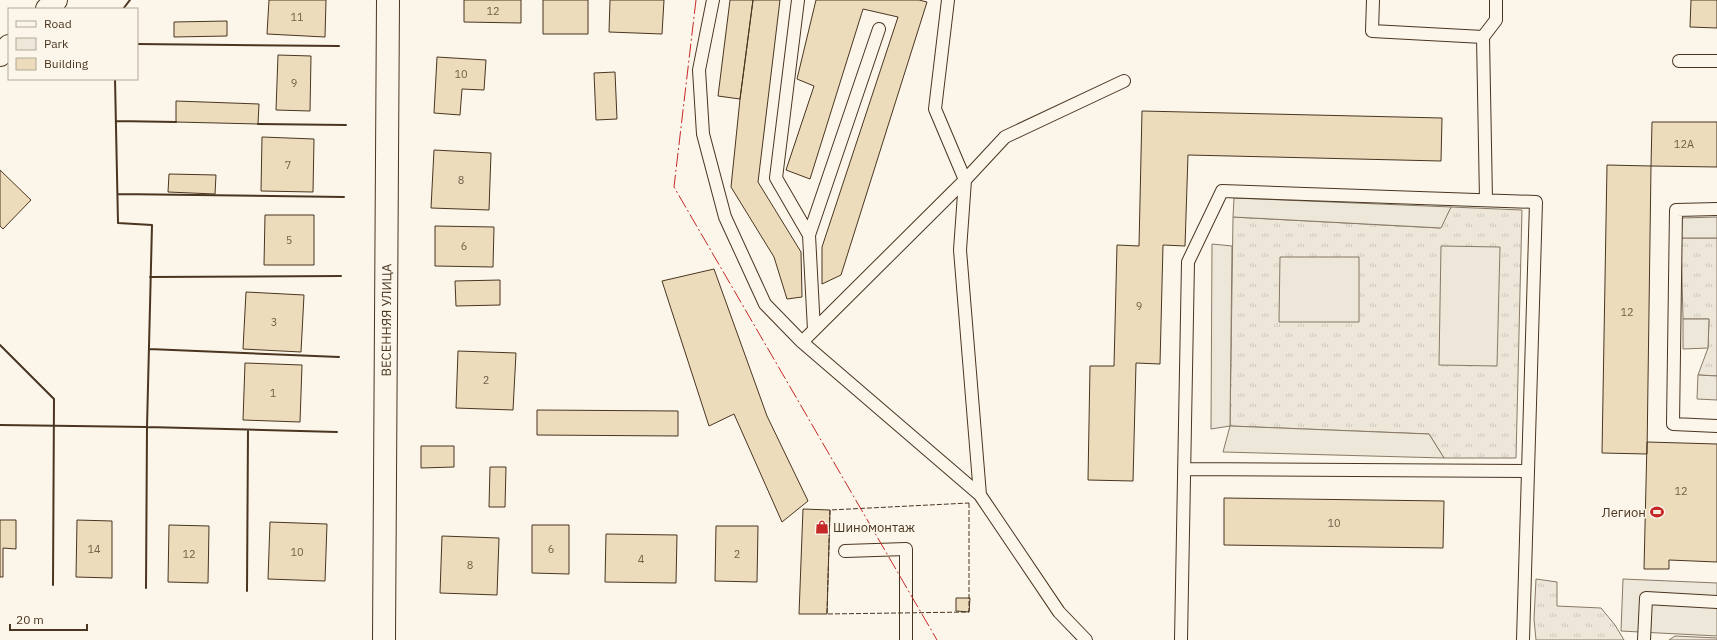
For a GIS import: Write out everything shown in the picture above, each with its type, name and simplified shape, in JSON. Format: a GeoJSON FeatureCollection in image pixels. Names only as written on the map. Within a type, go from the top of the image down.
{"type":"FeatureCollection","features":[{"type":"Feature","properties":{"kind":"street"},"geometry":{"type":"LineString","coordinates":[[48,8],[56,0]]}},
{"type":"Feature","properties":{"kind":"street","name":"ВЕСЕННЯЯ УЛИЦА"},"geometry":{"type":"LineString","coordinates":[[384,640],[388,0]]}},
{"type":"Feature","properties":{"kind":"street"},"geometry":{"type":"LineString","coordinates":[[0,55],[8,47]]}},
{"type":"Feature","properties":{"kind":"lane"},"geometry":{"type":"LineString","coordinates":[[713,0],[699,70],[703,134],[725,217],[765,304],[802,342],[980,495],[1059,612],[1086,640]]}},
{"type":"Feature","properties":{"kind":"lane"},"geometry":{"type":"LineString","coordinates":[[798,0],[776,178],[809,234]]}},
{"type":"Feature","properties":{"kind":"lane"},"geometry":{"type":"LineString","coordinates":[[948,0],[935,109],[965,180],[960,250],[980,495]]}},
{"type":"Feature","properties":{"kind":"lane"},"geometry":{"type":"LineString","coordinates":[[1373,0],[1372,31],[1483,37]]}},
{"type":"Feature","properties":{"kind":"lane"},"geometry":{"type":"LineString","coordinates":[[1486,200],[1483,37],[1496,20],[1496,0]]}},
{"type":"Feature","properties":{"kind":"lane"},"geometry":{"type":"LineString","coordinates":[[814,330],[809,234],[879,29]]}},
{"type":"Feature","properties":{"kind":"lane"},"geometry":{"type":"LineString","coordinates":[[1679,60],[1717,61]]}},
{"type":"Feature","properties":{"kind":"lane"},"geometry":{"type":"LineString","coordinates":[[802,342],[965,180],[1005,137],[1124,81]]}},
{"type":"Feature","properties":{"kind":"lane"},"geometry":{"type":"LineString","coordinates":[[1181,640],[1188,262],[1222,191],[1536,202],[1523,640]]}},
{"type":"Feature","properties":{"kind":"lane"},"geometry":{"type":"LineString","coordinates":[[1717,209],[1676,210],[1673,424],[1717,426]]}},
{"type":"Feature","properties":{"kind":"lane"},"geometry":{"type":"LineString","coordinates":[[1184,469],[1528,471]]}},
{"type":"Feature","properties":{"kind":"lane"},"geometry":{"type":"LineString","coordinates":[[845,551],[906,550],[906,640]]}},
{"type":"Feature","properties":{"kind":"lane"},"geometry":{"type":"LineString","coordinates":[[1644,640],[1646,598],[1717,602]]}},
{"type":"Feature","properties":{"kind":"green space"},"geometry":{"type":"Polygon","coordinates":[[[1451,207],[1522,210],[1516,458],[1444,458],[1429,434],[1230,426],[1233,217],[1440,228],[1451,207]]]}},
{"type":"Feature","properties":{"kind":"green space"},"geometry":{"type":"Polygon","coordinates":[[[1681,238],[1717,238],[1717,376],[1698,375],[1708,348],[1709,319],[1683,319],[1681,238]]]}},
{"type":"Feature","properties":{"kind":"green space"},"geometry":{"type":"Polygon","coordinates":[[[1441,246],[1500,247],[1497,366],[1439,365],[1441,246]]]}},
{"type":"Feature","properties":{"kind":"green space"},"geometry":{"type":"Polygon","coordinates":[[[1280,257],[1359,257],[1359,322],[1279,322],[1280,257]]]}},
{"type":"Feature","properties":{"kind":"green space"},"geometry":{"type":"Polygon","coordinates":[[[1536,579],[1557,582],[1557,606],[1601,608],[1615,625],[1624,640],[1536,640],[1534,619],[1536,579]]]}},
{"type":"Feature","properties":{"kind":"green space"},"geometry":{"type":"Polygon","coordinates":[[[1675,636],[1717,638],[1717,640],[1669,640],[1675,636]]]}},
{"type":"Feature","properties":{"kind":"shaded area"},"geometry":{"type":"Polygon","coordinates":[[[1234,198],[1451,207],[1441,228],[1233,217],[1234,198]]]}},
{"type":"Feature","properties":{"kind":"shaded area"},"geometry":{"type":"Polygon","coordinates":[[[1717,217],[1717,238],[1681,238],[1681,218],[1717,217]]]}},
{"type":"Feature","properties":{"kind":"shaded area"},"geometry":{"type":"Polygon","coordinates":[[[1212,244],[1232,246],[1230,426],[1211,429],[1212,244]]]}},
{"type":"Feature","properties":{"kind":"shaded area"},"geometry":{"type":"Polygon","coordinates":[[[1683,319],[1709,319],[1708,348],[1683,349],[1683,319]]]}},
{"type":"Feature","properties":{"kind":"shaded area"},"geometry":{"type":"Polygon","coordinates":[[[1698,375],[1717,376],[1717,400],[1697,399],[1698,375]]]}},
{"type":"Feature","properties":{"kind":"shaded area"},"geometry":{"type":"Polygon","coordinates":[[[1230,426],[1429,434],[1444,458],[1223,452],[1230,426]]]}},
{"type":"Feature","properties":{"kind":"shaded area"},"geometry":{"type":"Polygon","coordinates":[[[1623,579],[1717,583],[1717,636],[1621,631],[1623,579]]]}},
{"type":"Feature","properties":{"kind":"building"},"geometry":{"type":"Polygon","coordinates":[[[269,0],[326,0],[325,37],[267,34],[269,0]]]}},
{"type":"Feature","properties":{"kind":"building"},"geometry":{"type":"Polygon","coordinates":[[[464,0],[521,0],[521,23],[464,22],[464,0]]]}},
{"type":"Feature","properties":{"kind":"building"},"geometry":{"type":"Polygon","coordinates":[[[543,0],[588,0],[588,34],[543,34],[543,0]]]}},
{"type":"Feature","properties":{"kind":"building"},"geometry":{"type":"Polygon","coordinates":[[[610,0],[664,0],[662,34],[609,32],[610,0]]]}},
{"type":"Feature","properties":{"kind":"building"},"geometry":{"type":"Polygon","coordinates":[[[730,0],[753,0],[740,99],[718,96],[730,0]]]}},
{"type":"Feature","properties":{"kind":"building"},"geometry":{"type":"Polygon","coordinates":[[[753,0],[780,0],[758,182],[801,252],[802,297],[787,299],[774,257],[731,187],[740,99],[753,0]]]}},
{"type":"Feature","properties":{"kind":"building"},"geometry":{"type":"Polygon","coordinates":[[[816,0],[919,0],[927,2],[841,275],[822,284],[822,247],[898,17],[863,9],[810,179],[786,170],[814,86],[797,79],[816,0]]]}},
{"type":"Feature","properties":{"kind":"building"},"geometry":{"type":"Polygon","coordinates":[[[1691,0],[1717,0],[1717,28],[1690,27],[1691,0]]]}},
{"type":"Feature","properties":{"kind":"building"},"geometry":{"type":"Polygon","coordinates":[[[227,21],[227,36],[174,37],[174,22],[227,21]]]}},
{"type":"Feature","properties":{"kind":"building"},"geometry":{"type":"Polygon","coordinates":[[[278,55],[311,56],[310,111],[276,110],[278,55]]]}},
{"type":"Feature","properties":{"kind":"building"},"geometry":{"type":"Polygon","coordinates":[[[437,57],[486,60],[484,90],[462,89],[460,115],[434,113],[437,57]]]}},
{"type":"Feature","properties":{"kind":"building"},"geometry":{"type":"Polygon","coordinates":[[[615,72],[617,119],[596,120],[594,73],[615,72]]]}},
{"type":"Feature","properties":{"kind":"building"},"geometry":{"type":"Polygon","coordinates":[[[176,101],[259,104],[258,124],[176,122],[176,101]]]}},
{"type":"Feature","properties":{"kind":"building"},"geometry":{"type":"Polygon","coordinates":[[[1142,111],[1442,118],[1441,161],[1188,155],[1185,246],[1163,245],[1160,364],[1136,363],[1133,481],[1088,480],[1090,366],[1114,366],[1117,245],[1139,246],[1142,111]]]}},
{"type":"Feature","properties":{"kind":"building"},"geometry":{"type":"Polygon","coordinates":[[[1652,122],[1717,122],[1717,167],[1651,166],[1652,122]]]}},
{"type":"Feature","properties":{"kind":"building"},"geometry":{"type":"Polygon","coordinates":[[[262,137],[314,139],[313,192],[261,191],[262,137]]]}},
{"type":"Feature","properties":{"kind":"building"},"geometry":{"type":"Polygon","coordinates":[[[434,150],[491,153],[489,210],[431,208],[434,150]]]}},
{"type":"Feature","properties":{"kind":"building"},"geometry":{"type":"Polygon","coordinates":[[[1607,165],[1651,166],[1647,454],[1602,453],[1607,165]]]}},
{"type":"Feature","properties":{"kind":"building"},"geometry":{"type":"Polygon","coordinates":[[[0,170],[31,200],[3,229],[0,226],[0,170]]]}},
{"type":"Feature","properties":{"kind":"building"},"geometry":{"type":"Polygon","coordinates":[[[169,174],[216,175],[215,194],[168,192],[169,174]]]}},
{"type":"Feature","properties":{"kind":"building"},"geometry":{"type":"Polygon","coordinates":[[[265,215],[314,215],[314,265],[264,265],[265,215]]]}},
{"type":"Feature","properties":{"kind":"building"},"geometry":{"type":"Polygon","coordinates":[[[435,226],[494,227],[493,267],[435,266],[435,226]]]}},
{"type":"Feature","properties":{"kind":"building"},"geometry":{"type":"Polygon","coordinates":[[[714,269],[767,416],[808,501],[782,522],[734,414],[709,426],[662,281],[714,269]]]}},
{"type":"Feature","properties":{"kind":"building"},"geometry":{"type":"Polygon","coordinates":[[[500,280],[500,305],[456,306],[455,281],[500,280]]]}},
{"type":"Feature","properties":{"kind":"building"},"geometry":{"type":"Polygon","coordinates":[[[246,292],[304,295],[301,352],[243,349],[246,292]]]}},
{"type":"Feature","properties":{"kind":"building"},"geometry":{"type":"Polygon","coordinates":[[[458,351],[516,353],[513,410],[456,408],[458,351]]]}},
{"type":"Feature","properties":{"kind":"building"},"geometry":{"type":"Polygon","coordinates":[[[245,363],[302,365],[300,422],[243,420],[245,363]]]}},
{"type":"Feature","properties":{"kind":"building"},"geometry":{"type":"Polygon","coordinates":[[[537,410],[678,411],[678,436],[537,435],[537,410]]]}},
{"type":"Feature","properties":{"kind":"building"},"geometry":{"type":"Polygon","coordinates":[[[1647,442],[1717,444],[1717,562],[1669,560],[1669,569],[1644,569],[1647,442]]]}},
{"type":"Feature","properties":{"kind":"building"},"geometry":{"type":"Polygon","coordinates":[[[421,446],[454,446],[454,467],[421,468],[421,446]]]}},
{"type":"Feature","properties":{"kind":"building"},"geometry":{"type":"Polygon","coordinates":[[[490,467],[506,467],[505,507],[489,507],[490,467]]]}},
{"type":"Feature","properties":{"kind":"building"},"geometry":{"type":"Polygon","coordinates":[[[1224,498],[1444,501],[1443,548],[1224,545],[1224,498]]]}},
{"type":"Feature","properties":{"kind":"building"},"geometry":{"type":"Polygon","coordinates":[[[803,509],[830,510],[827,614],[799,614],[803,509]]]}},
{"type":"Feature","properties":{"kind":"building"},"geometry":{"type":"Polygon","coordinates":[[[0,520],[16,520],[16,549],[3,548],[3,577],[0,577],[0,520]]]}},
{"type":"Feature","properties":{"kind":"building"},"geometry":{"type":"Polygon","coordinates":[[[77,520],[112,521],[112,578],[76,577],[77,520]]]}},
{"type":"Feature","properties":{"kind":"building"},"geometry":{"type":"Polygon","coordinates":[[[270,522],[327,524],[325,581],[268,579],[270,522]]]}},
{"type":"Feature","properties":{"kind":"building"},"geometry":{"type":"Polygon","coordinates":[[[169,525],[209,526],[208,583],[168,582],[169,525]]]}},
{"type":"Feature","properties":{"kind":"building"},"geometry":{"type":"Polygon","coordinates":[[[532,525],[569,525],[569,574],[532,573],[532,525]]]}},
{"type":"Feature","properties":{"kind":"building"},"geometry":{"type":"Polygon","coordinates":[[[716,526],[758,526],[757,582],[715,581],[716,526]]]}},
{"type":"Feature","properties":{"kind":"building"},"geometry":{"type":"Polygon","coordinates":[[[606,534],[677,535],[676,583],[605,582],[606,534]]]}},
{"type":"Feature","properties":{"kind":"building"},"geometry":{"type":"Polygon","coordinates":[[[442,536],[499,538],[497,595],[440,593],[442,536]]]}},
{"type":"Feature","properties":{"kind":"building"},"geometry":{"type":"Polygon","coordinates":[[[956,598],[970,598],[969,612],[956,611],[956,598]]]}},
{"type":"Feature","properties":{"kind":"fence"},"geometry":{"type":"LineString","coordinates":[[969,503],[969,612],[827,614],[830,510],[969,503]]}},
{"type":"Feature","properties":{"kind":"wall"},"geometry":{"type":"LineString","coordinates":[[124,8],[130,0]]}},
{"type":"Feature","properties":{"kind":"wall"},"geometry":{"type":"LineString","coordinates":[[138,44],[339,46]]}},
{"type":"Feature","properties":{"kind":"wall"},"geometry":{"type":"LineString","coordinates":[[0,425],[147,427],[152,225],[118,223],[115,80]]}},
{"type":"Feature","properties":{"kind":"wall"},"geometry":{"type":"LineString","coordinates":[[116,121],[176,122]]}},
{"type":"Feature","properties":{"kind":"wall"},"geometry":{"type":"LineString","coordinates":[[258,124],[346,125]]}},
{"type":"Feature","properties":{"kind":"wall"},"geometry":{"type":"LineString","coordinates":[[118,194],[344,197]]}},
{"type":"Feature","properties":{"kind":"wall"},"geometry":{"type":"LineString","coordinates":[[150,277],[341,276]]}},
{"type":"Feature","properties":{"kind":"wall"},"geometry":{"type":"LineString","coordinates":[[0,345],[54,399],[53,585]]}},
{"type":"Feature","properties":{"kind":"wall"},"geometry":{"type":"LineString","coordinates":[[149,349],[339,357]]}},
{"type":"Feature","properties":{"kind":"wall"},"geometry":{"type":"LineString","coordinates":[[146,588],[147,427],[337,432]]}},
{"type":"Feature","properties":{"kind":"wall"},"geometry":{"type":"LineString","coordinates":[[247,591],[248,430]]}},
{"type":"Feature","properties":{"kind":"power"},"geometry":{"type":"LineString","coordinates":[[696,0],[674,187],[937,640]]}},
{"type":"Feature","properties":{"kind":"place","name":"Легион"},"geometry":{"type":"Point","coordinates":[1657,512]}},
{"type":"Feature","properties":{"kind":"place","name":"Шиномонтаж"},"geometry":{"type":"Point","coordinates":[822,527]}}]}
